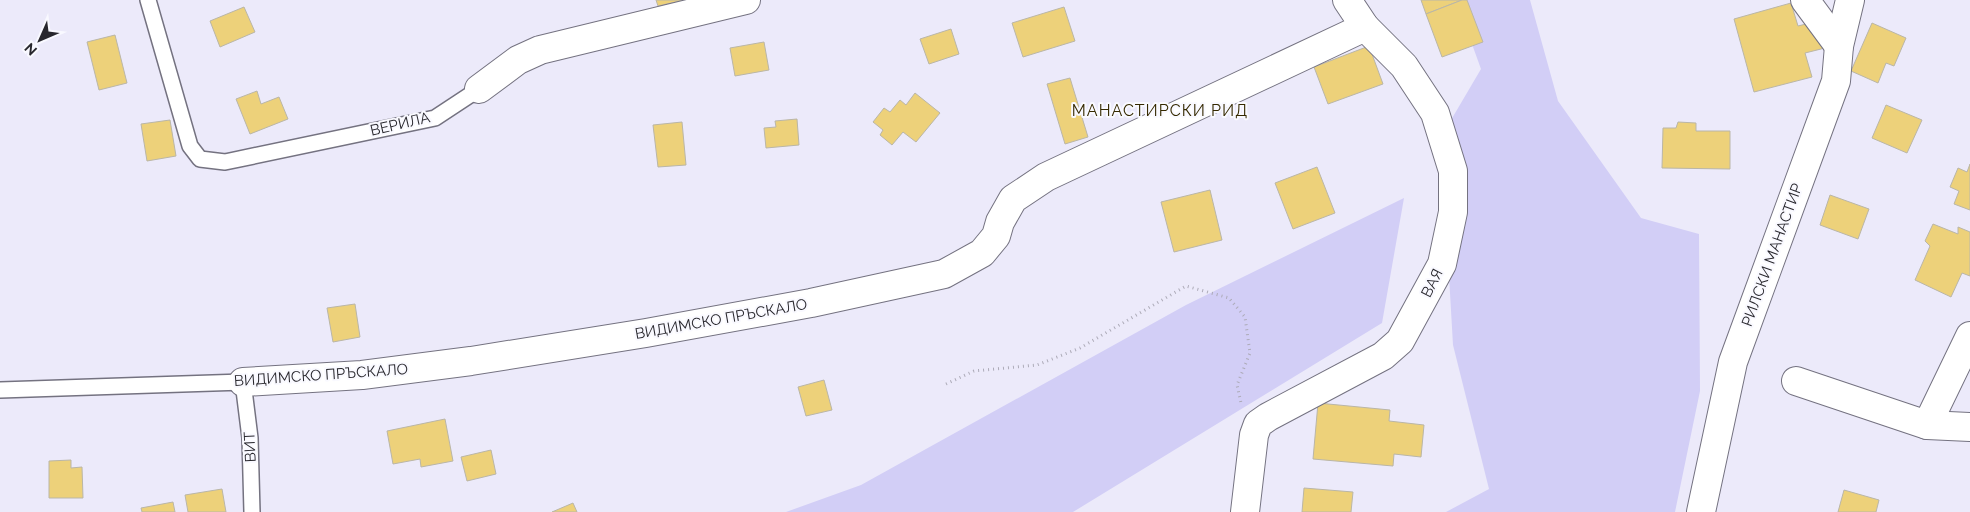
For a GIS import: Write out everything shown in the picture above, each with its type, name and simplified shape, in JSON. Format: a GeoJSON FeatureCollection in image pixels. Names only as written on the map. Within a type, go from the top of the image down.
{"type":"FeatureCollection","features":[{"type":"Feature","properties":{"kind":"street","name":"ВЕРИЛА"},"geometry":{"type":"LineString","coordinates":[[479,89],[518,60],[540,50],[746,0]]}},
{"type":"Feature","properties":{"kind":"street","name":"ВАЯ"},"geometry":{"type":"LineString","coordinates":[[1258,424],[1389,351],[1400,341],[1410,325],[1442,264],[1452,212],[1453,171],[1435,112],[1404,66],[1365,27],[1347,0]]}},
{"type":"Feature","properties":{"kind":"street"},"geometry":{"type":"LineString","coordinates":[[1805,0],[1839,46]]}},
{"type":"Feature","properties":{"kind":"street","name":"РИЛСКИ МАНАСТИР"},"geometry":{"type":"LineString","coordinates":[[1701,512],[1733,362],[1836,81],[1839,46],[1850,0]]}},
{"type":"Feature","properties":{"kind":"street","name":"ВИДИМСКО ПРЪСКАЛО"},"geometry":{"type":"LineString","coordinates":[[243,382],[362,375],[471,361],[646,333],[811,303],[944,274],[982,253],[996,236],[1000,222],[1013,199],[1046,177],[1365,27]]}},
{"type":"Feature","properties":{"kind":"street"},"geometry":{"type":"LineString","coordinates":[[1927,426],[1970,336]]}},
{"type":"Feature","properties":{"kind":"street"},"geometry":{"type":"LineString","coordinates":[[1796,381],[1927,426],[1970,427]]}},
{"type":"Feature","properties":{"kind":"street"},"geometry":{"type":"LineString","coordinates":[[1245,512],[1254,435],[1258,424]]}},
{"type":"Feature","properties":{"kind":"lane","name":"ВЕРИЛА"},"geometry":{"type":"LineString","coordinates":[[148,0],[190,146],[200,159],[225,162],[435,118],[479,89]]}},
{"type":"Feature","properties":{"kind":"lane","name":"ВИДИМСКО ПРЪСКАЛО"},"geometry":{"type":"LineString","coordinates":[[0,390],[243,382]]}},
{"type":"Feature","properties":{"kind":"lane","name":"ВИТ"},"geometry":{"type":"LineString","coordinates":[[243,382],[250,438],[252,512]]}},
{"type":"Feature","properties":{"kind":"path"},"geometry":{"type":"LineString","coordinates":[[946,384],[974,371],[1036,365],[1080,348],[1186,286],[1229,298],[1245,317],[1250,353],[1237,386],[1242,408],[1258,424]]}},
{"type":"Feature","properties":{"kind":"shaded area"},"geometry":{"type":"Polygon","coordinates":[[[1456,0],[1530,0],[1558,101],[1641,218],[1699,234],[1700,391],[1675,512],[1446,512],[1489,489],[1453,345],[1441,137],[1481,69],[1456,0]]]}},
{"type":"Feature","properties":{"kind":"shaded area"},"geometry":{"type":"Polygon","coordinates":[[[1404,198],[1382,323],[1073,512],[786,512],[861,485],[1186,305],[1404,198]]]}},
{"type":"Feature","properties":{"kind":"building"},"geometry":{"type":"Polygon","coordinates":[[[656,0],[684,0],[658,6],[656,0]]]}},
{"type":"Feature","properties":{"kind":"building"},"geometry":{"type":"Polygon","coordinates":[[[1421,0],[1462,0],[1426,14],[1421,0]]]}},
{"type":"Feature","properties":{"kind":"building"},"geometry":{"type":"Polygon","coordinates":[[[1462,0],[1467,0],[1483,42],[1442,57],[1426,14],[1462,0]]]}},
{"type":"Feature","properties":{"kind":"building"},"geometry":{"type":"Polygon","coordinates":[[[1791,3],[1798,26],[1818,21],[1825,48],[1805,53],[1812,77],[1754,92],[1734,19],[1791,3]]]}},
{"type":"Feature","properties":{"kind":"building"},"geometry":{"type":"Polygon","coordinates":[[[244,7],[255,32],[220,47],[210,21],[244,7]]]}},
{"type":"Feature","properties":{"kind":"building"},"geometry":{"type":"Polygon","coordinates":[[[1064,7],[1075,41],[1023,57],[1012,23],[1064,7]]]}},
{"type":"Feature","properties":{"kind":"building"},"geometry":{"type":"Polygon","coordinates":[[[1872,23],[1906,38],[1894,66],[1886,63],[1878,83],[1851,71],[1872,23]]]}},
{"type":"Feature","properties":{"kind":"building"},"geometry":{"type":"Polygon","coordinates":[[[951,29],[959,54],[929,64],[920,39],[951,29]]]}},
{"type":"Feature","properties":{"kind":"building"},"geometry":{"type":"Polygon","coordinates":[[[115,35],[127,83],[99,90],[87,42],[115,35]]]}},
{"type":"Feature","properties":{"kind":"building"},"geometry":{"type":"Polygon","coordinates":[[[764,42],[769,70],[735,76],[730,48],[764,42]]]}},
{"type":"Feature","properties":{"kind":"building"},"geometry":{"type":"Polygon","coordinates":[[[1369,46],[1383,84],[1328,104],[1314,67],[1369,46]]]}},
{"type":"Feature","properties":{"kind":"building"},"geometry":{"type":"Polygon","coordinates":[[[1070,78],[1088,137],[1065,144],[1047,84],[1070,78]]]}},
{"type":"Feature","properties":{"kind":"building"},"geometry":{"type":"Polygon","coordinates":[[[257,91],[261,104],[279,97],[288,119],[250,134],[236,99],[257,91]]]}},
{"type":"Feature","properties":{"kind":"building"},"geometry":{"type":"Polygon","coordinates":[[[915,93],[940,113],[916,142],[903,132],[892,145],[880,135],[883,130],[873,122],[884,108],[890,112],[900,100],[906,105],[915,93]]]}},
{"type":"Feature","properties":{"kind":"building"},"geometry":{"type":"Polygon","coordinates":[[[1886,105],[1922,120],[1907,153],[1872,138],[1886,105]]]}},
{"type":"Feature","properties":{"kind":"building"},"geometry":{"type":"Polygon","coordinates":[[[797,119],[799,145],[766,148],[764,128],[776,127],[775,121],[797,119]]]}},
{"type":"Feature","properties":{"kind":"building"},"geometry":{"type":"Polygon","coordinates":[[[170,120],[176,156],[147,161],[141,124],[170,120]]]}},
{"type":"Feature","properties":{"kind":"building"},"geometry":{"type":"Polygon","coordinates":[[[682,122],[686,165],[658,167],[653,125],[682,122]]]}},
{"type":"Feature","properties":{"kind":"building"},"geometry":{"type":"Polygon","coordinates":[[[1678,122],[1696,123],[1696,131],[1730,131],[1730,169],[1662,168],[1663,128],[1676,128],[1678,122]]]}},
{"type":"Feature","properties":{"kind":"building"},"geometry":{"type":"Polygon","coordinates":[[[1970,164],[1970,210],[1954,204],[1959,191],[1950,187],[1958,168],[1967,172],[1970,164]]]}},
{"type":"Feature","properties":{"kind":"building"},"geometry":{"type":"Polygon","coordinates":[[[1317,167],[1335,213],[1293,229],[1275,183],[1317,167]]]}},
{"type":"Feature","properties":{"kind":"building"},"geometry":{"type":"Polygon","coordinates":[[[1210,190],[1222,240],[1174,252],[1161,202],[1210,190]]]}},
{"type":"Feature","properties":{"kind":"building"},"geometry":{"type":"Polygon","coordinates":[[[1830,195],[1869,209],[1858,239],[1820,225],[1830,195]]]}},
{"type":"Feature","properties":{"kind":"building"},"geometry":{"type":"Polygon","coordinates":[[[1933,224],[1958,234],[1958,227],[1970,232],[1970,276],[1962,273],[1951,297],[1915,280],[1930,246],[1925,241],[1933,224]]]}},
{"type":"Feature","properties":{"kind":"building"},"geometry":{"type":"Polygon","coordinates":[[[355,304],[360,337],[333,342],[327,308],[355,304]]]}},
{"type":"Feature","properties":{"kind":"building"},"geometry":{"type":"Polygon","coordinates":[[[824,380],[832,410],[806,416],[798,387],[824,380]]]}},
{"type":"Feature","properties":{"kind":"building"},"geometry":{"type":"Polygon","coordinates":[[[1318,403],[1390,410],[1389,421],[1424,425],[1421,457],[1394,454],[1393,466],[1313,459],[1318,403]]]}},
{"type":"Feature","properties":{"kind":"building"},"geometry":{"type":"Polygon","coordinates":[[[445,419],[453,461],[421,467],[420,459],[393,464],[387,431],[445,419]]]}},
{"type":"Feature","properties":{"kind":"building"},"geometry":{"type":"Polygon","coordinates":[[[491,450],[496,474],[467,481],[461,457],[491,450]]]}},
{"type":"Feature","properties":{"kind":"building"},"geometry":{"type":"Polygon","coordinates":[[[71,460],[71,468],[82,467],[83,498],[49,498],[49,461],[71,460]]]}},
{"type":"Feature","properties":{"kind":"building"},"geometry":{"type":"Polygon","coordinates":[[[1304,488],[1353,492],[1351,512],[1302,512],[1304,488]]]}},
{"type":"Feature","properties":{"kind":"building"},"geometry":{"type":"Polygon","coordinates":[[[222,489],[226,512],[188,512],[185,495],[222,489]]]}},
{"type":"Feature","properties":{"kind":"building"},"geometry":{"type":"Polygon","coordinates":[[[1844,490],[1879,500],[1876,512],[1838,512],[1844,490]]]}},
{"type":"Feature","properties":{"kind":"building"},"geometry":{"type":"Polygon","coordinates":[[[173,502],[175,512],[142,512],[141,508],[173,502]]]}},
{"type":"Feature","properties":{"kind":"building"},"geometry":{"type":"Polygon","coordinates":[[[573,503],[577,512],[552,512],[573,503]]]}},
{"type":"Feature","properties":{"kind":"district","name":"МАНАСТИРСКИ РИД"},"geometry":{"type":"Point","coordinates":[1160,110]}}]}
